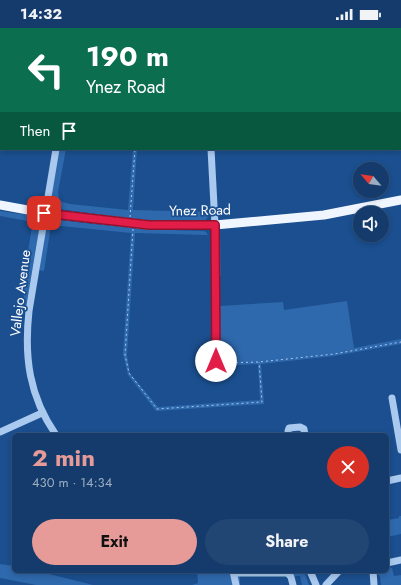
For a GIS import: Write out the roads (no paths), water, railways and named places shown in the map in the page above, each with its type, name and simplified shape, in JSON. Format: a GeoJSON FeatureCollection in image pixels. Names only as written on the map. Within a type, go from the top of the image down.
{"type":"FeatureCollection","features":[{"type":"Feature","properties":{"kind":"main road","name":"Ynez Road"},"geometry":{"type":"LineString","coordinates":[[0,205],[44,213],[149,225],[215,225],[324,215],[401,200]]}},
{"type":"Feature","properties":{"kind":"street","name":"Vallejo Avenue"},"geometry":{"type":"LineString","coordinates":[[55,433],[42,413],[35,393],[28,366],[26,337],[44,213],[56,150]]}},
{"type":"Feature","properties":{"kind":"street"},"geometry":{"type":"LineString","coordinates":[[211,150],[215,225],[216,361]]}},
{"type":"Feature","properties":{"kind":"street"},"geometry":{"type":"LineString","coordinates":[[392,398],[401,450]]}},
{"type":"Feature","properties":{"kind":"street"},"geometry":{"type":"LineString","coordinates":[[0,432],[42,413]]}},
{"type":"Feature","properties":{"kind":"street"},"geometry":{"type":"LineString","coordinates":[[289,433],[288,430],[290,428],[300,427],[304,429],[305,433]]}},
{"type":"Feature","properties":{"kind":"street"},"geometry":{"type":"LineString","coordinates":[[389,481],[401,478]]}},
{"type":"Feature","properties":{"kind":"street"},"geometry":{"type":"LineString","coordinates":[[389,563],[401,560]]}},
{"type":"Feature","properties":{"kind":"street"},"geometry":{"type":"LineString","coordinates":[[233,573],[236,585]]}},
{"type":"Feature","properties":{"kind":"street"},"geometry":{"type":"LineString","coordinates":[[287,573],[291,577],[293,585]]}},
{"type":"Feature","properties":{"kind":"street"},"geometry":{"type":"LineString","coordinates":[[311,573],[316,585]]}},
{"type":"Feature","properties":{"kind":"street"},"geometry":{"type":"LineString","coordinates":[[326,585],[338,573]]}},
{"type":"Feature","properties":{"kind":"street"},"geometry":{"type":"LineString","coordinates":[[373,573],[374,585]]}}]}
